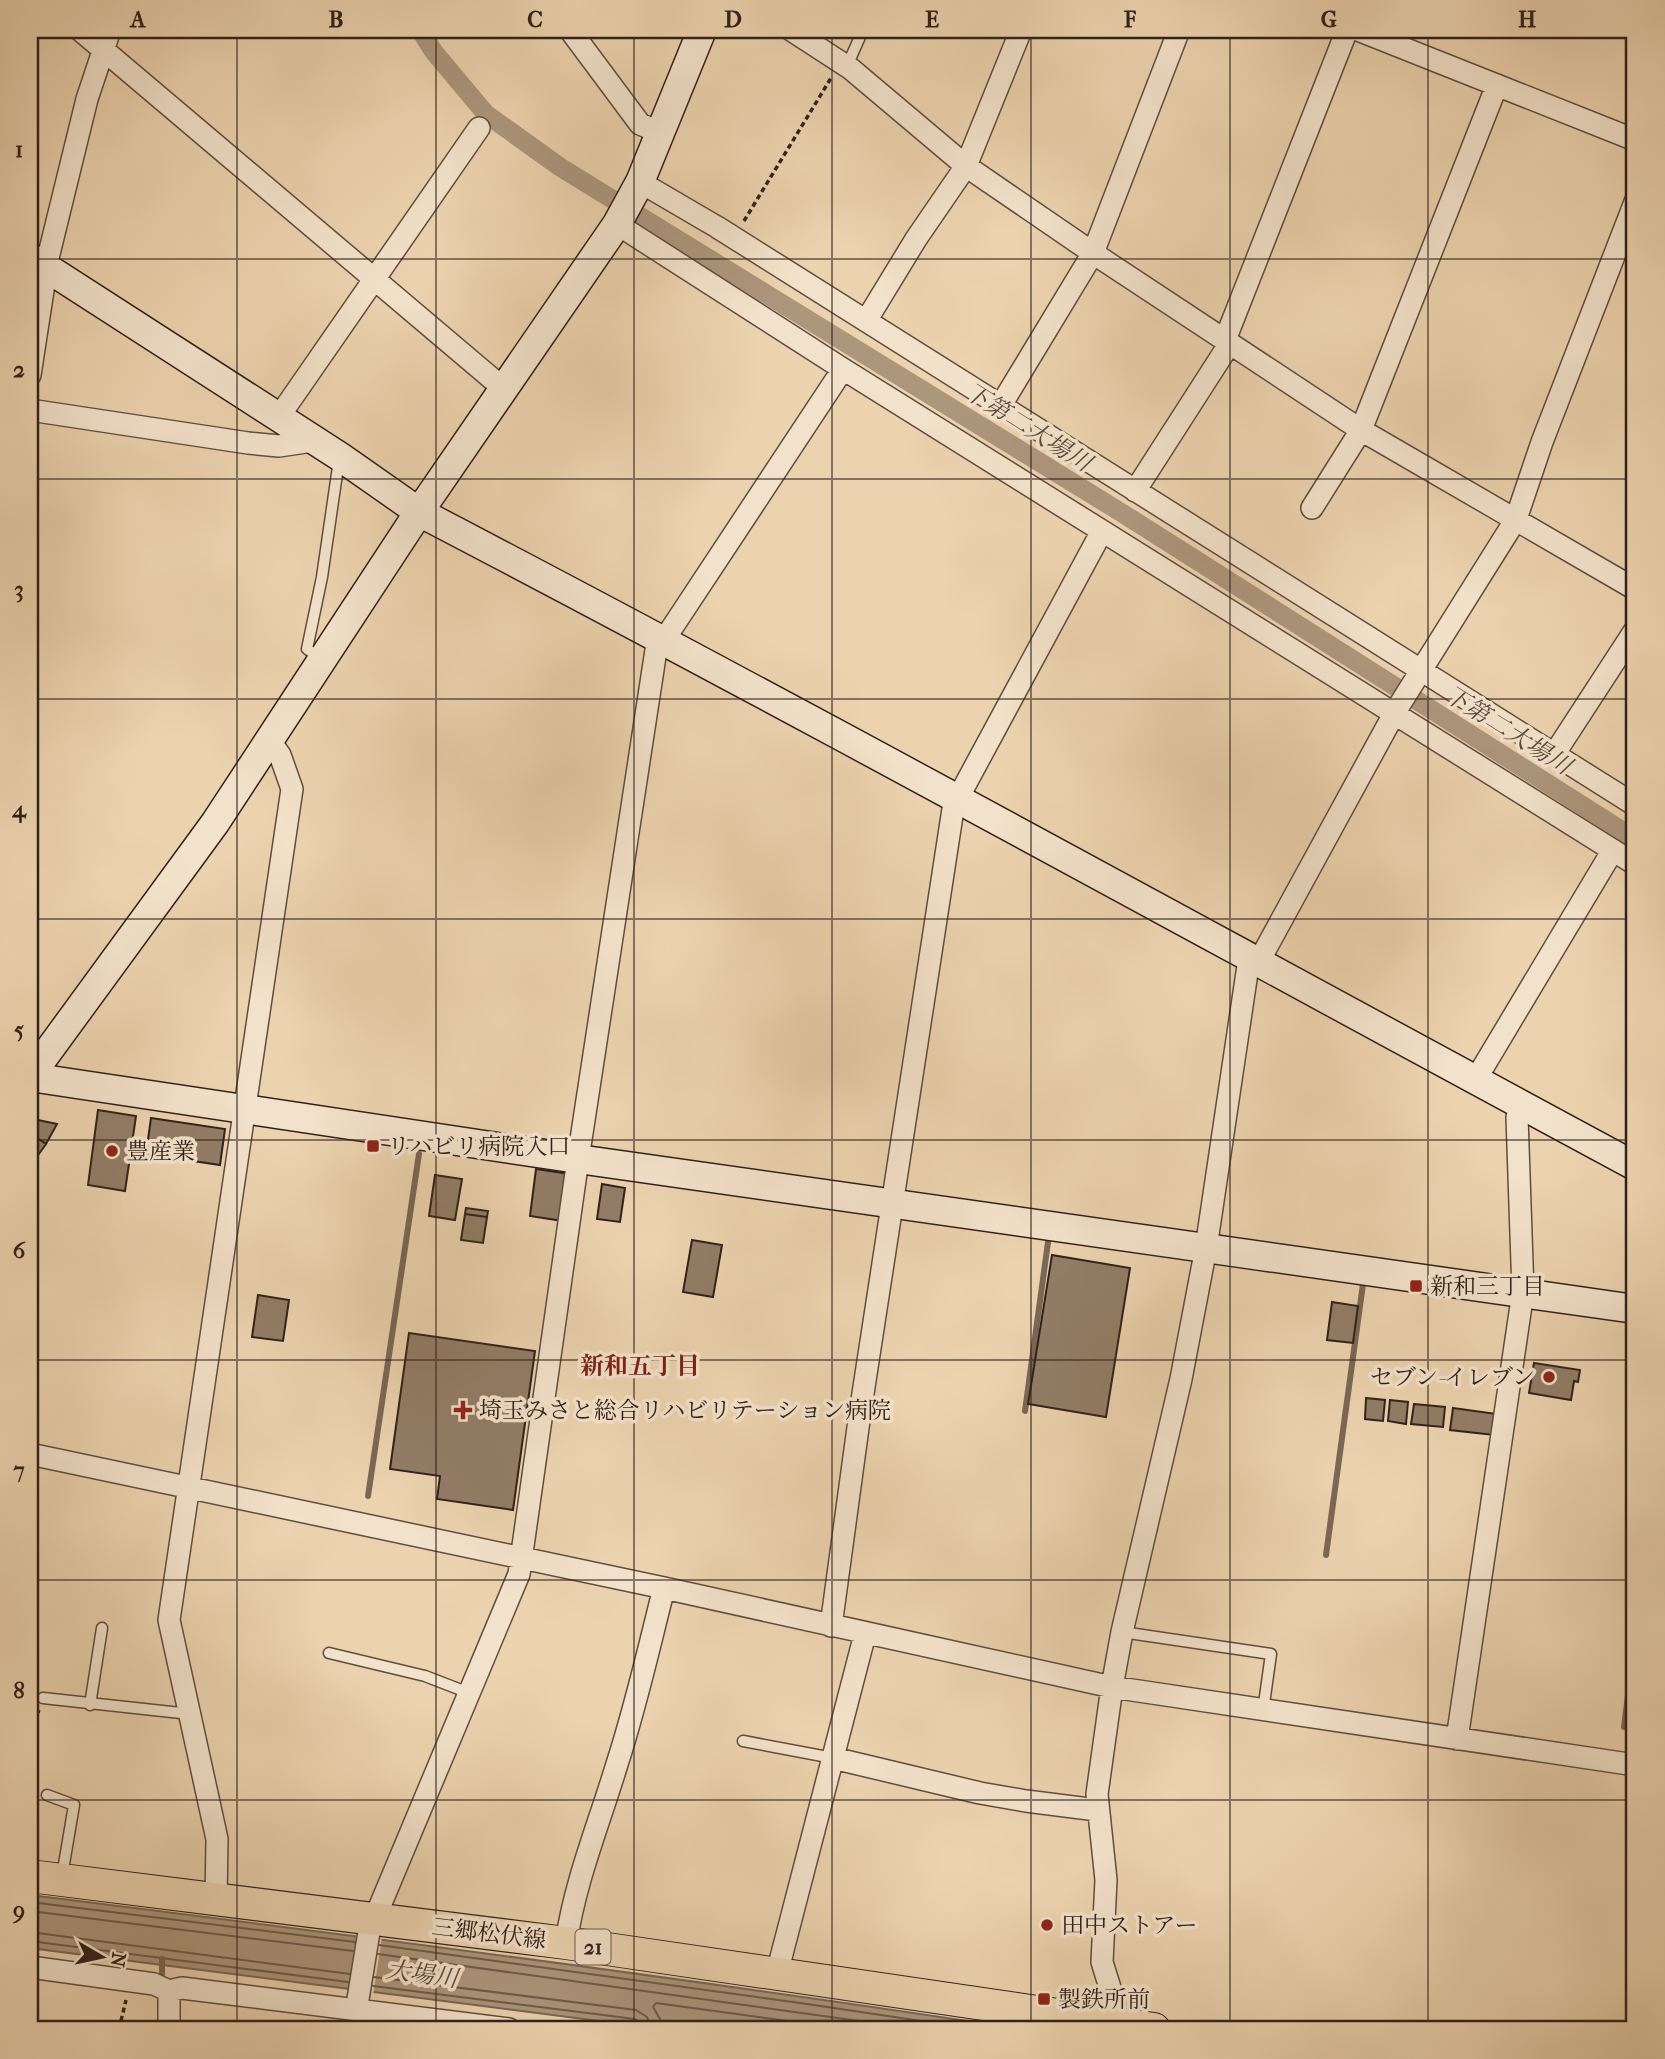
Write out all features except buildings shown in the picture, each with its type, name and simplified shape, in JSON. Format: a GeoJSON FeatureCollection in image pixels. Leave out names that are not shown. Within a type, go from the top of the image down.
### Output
{"type":"FeatureCollection","features":[{"type":"Feature","properties":{"kind":"main road","name":"三郷松伏線"},"geometry":{"type":"LineString","coordinates":[[30,1876],[216,1900],[372,1926],[566,1943],[1154,2029]]}},
{"type":"Feature","properties":{"kind":"street"},"geometry":{"type":"LineString","coordinates":[[80,30],[107,40],[373,280],[503,388]]}},
{"type":"Feature","properties":{"kind":"street"},"geometry":{"type":"LineString","coordinates":[[570,30],[640,124],[661,133]]}},
{"type":"Feature","properties":{"kind":"street"},"geometry":{"type":"LineString","coordinates":[[702,30],[640,182],[617,224],[419,512],[215,823],[30,1076],[578,1158],[1635,1309]]}},
{"type":"Feature","properties":{"kind":"street"},"geometry":{"type":"LineString","coordinates":[[791,30],[844,64],[966,166],[1093,253],[1361,430],[1635,589]]}},
{"type":"Feature","properties":{"kind":"street"},"geometry":{"type":"LineString","coordinates":[[866,321],[916,239],[966,166],[1021,30]]}},
{"type":"Feature","properties":{"kind":"street"},"geometry":{"type":"LineString","coordinates":[[1001,405],[1093,253],[1179,30]]}},
{"type":"Feature","properties":{"kind":"street"},"geometry":{"type":"LineString","coordinates":[[1136,491],[1228,342],[1347,30]]}},
{"type":"Feature","properties":{"kind":"street"},"geometry":{"type":"LineString","coordinates":[[1358,30],[1380,34],[1497,85],[1635,140]]}},
{"type":"Feature","properties":{"kind":"street"},"geometry":{"type":"LineString","coordinates":[[30,375],[38,262],[107,40]]}},
{"type":"Feature","properties":{"kind":"street"},"geometry":{"type":"LineString","coordinates":[[1312,509],[1361,430],[1497,85]]}},
{"type":"Feature","properties":{"kind":"street"},"geometry":{"type":"LineString","coordinates":[[278,418],[479,128]]}},
{"type":"Feature","properties":{"kind":"street"},"geometry":{"type":"LineString","coordinates":[[640,182],[1001,405],[1635,805]]}},
{"type":"Feature","properties":{"kind":"street"},"geometry":{"type":"LineString","coordinates":[[1112,2023],[1115,2004],[1102,1962],[1106,1880],[1097,1794],[1122,1632],[1181,1379],[1206,1248],[1254,961],[1395,712],[1516,519],[1542,442],[1635,202]]}},
{"type":"Feature","properties":{"kind":"street"},"geometry":{"type":"LineString","coordinates":[[617,224],[843,369],[1635,864]]}},
{"type":"Feature","properties":{"kind":"street"},"geometry":{"type":"LineString","coordinates":[[38,262],[339,456],[419,512],[956,797],[1635,1166]]}},
{"type":"Feature","properties":{"kind":"street"},"geometry":{"type":"LineString","coordinates":[[357,2013],[372,1926],[519,1574],[578,1158],[661,639],[843,369]]}},
{"type":"Feature","properties":{"kind":"street"},"geometry":{"type":"LineString","coordinates":[[30,410],[248,443],[279,446],[313,441]]}},
{"type":"Feature","properties":{"kind":"street"},"geometry":{"type":"LineString","coordinates":[[831,1626],[860,1413],[956,797],[1102,531]]}},
{"type":"Feature","properties":{"kind":"street"},"geometry":{"type":"LineString","coordinates":[[1555,753],[1635,630]]}},
{"type":"Feature","properties":{"kind":"street"},"geometry":{"type":"LineString","coordinates":[[216,1900],[217,1839],[169,1620],[292,789],[280,755],[270,741]]}},
{"type":"Feature","properties":{"kind":"street"},"geometry":{"type":"LineString","coordinates":[[1476,1079],[1613,850]]}},
{"type":"Feature","properties":{"kind":"street"},"geometry":{"type":"LineString","coordinates":[[1457,1739],[1523,1292],[1517,1117],[1521,1104]]}},
{"type":"Feature","properties":{"kind":"street"},"geometry":{"type":"LineString","coordinates":[[30,1454],[521,1560],[664,1588],[1112,1687],[1635,1765]]}},
{"type":"Feature","properties":{"kind":"street"},"geometry":{"type":"LineString","coordinates":[[566,1943],[570,1913],[583,1861],[617,1766],[664,1588]]}},
{"type":"Feature","properties":{"kind":"street"},"geometry":{"type":"LineString","coordinates":[[777,1973],[865,1634]]}},
{"type":"Feature","properties":{"kind":"street"},"geometry":{"type":"LineString","coordinates":[[833,1758],[980,1793],[1097,1810]]}},
{"type":"Feature","properties":{"kind":"street"},"geometry":{"type":"LineString","coordinates":[[30,1967],[154,1984],[169,1991],[182,1988],[357,2013],[509,2029]]}},
{"type":"Feature","properties":{"kind":"street"},"geometry":{"type":"LineString","coordinates":[[169,1991],[169,2029]]}},
{"type":"Feature","properties":{"kind":"lane"},"geometry":{"type":"LineString","coordinates":[[844,64],[863,30]]}},
{"type":"Feature","properties":{"kind":"lane"},"geometry":{"type":"LineString","coordinates":[[323,660],[307,649],[322,577],[339,456]]}},
{"type":"Feature","properties":{"kind":"lane"},"geometry":{"type":"LineString","coordinates":[[90,1705],[102,1628]]}},
{"type":"Feature","properties":{"kind":"lane"},"geometry":{"type":"LineString","coordinates":[[1122,1632],[1271,1654],[1263,1711]]}},
{"type":"Feature","properties":{"kind":"lane"},"geometry":{"type":"LineString","coordinates":[[329,1653],[425,1676],[469,1693]]}},
{"type":"Feature","properties":{"kind":"lane"},"geometry":{"type":"LineString","coordinates":[[43,1698],[190,1714]]}},
{"type":"Feature","properties":{"kind":"lane"},"geometry":{"type":"LineString","coordinates":[[743,1741],[833,1758]]}},
{"type":"Feature","properties":{"kind":"lane"},"geometry":{"type":"LineString","coordinates":[[47,1795],[74,1805],[61,1881]]}},
{"type":"Feature","properties":{"kind":"path"},"geometry":{"type":"LineString","coordinates":[[733,238],[844,64]]}},
{"type":"Feature","properties":{"kind":"path"},"geometry":{"type":"LineString","coordinates":[[30,1737],[43,1698]]}},
{"type":"Feature","properties":{"kind":"path"},"geometry":{"type":"LineString","coordinates":[[119,2029],[130,1980]]}},
{"type":"Feature","properties":{"kind":"water","name":"大場川"},"geometry":{"type":"Polygon","coordinates":[[[30,1895],[526,1959],[1021,2029],[661,2029],[30,1948],[30,1895]]]}},
{"type":"Feature","properties":{"kind":"pier"},"geometry":{"type":"Polygon","coordinates":[[[357,1933],[382,1937],[373,1996],[348,1993],[357,1933]]]}},
{"type":"Feature","properties":{"kind":"waterway","name":"下第二大場川"},"geometry":{"type":"LineString","coordinates":[[420,30],[434,52],[486,114],[560,167],[1122,513],[1635,839]]}},
{"type":"Feature","properties":{"kind":"waterway"},"geometry":{"type":"LineString","coordinates":[[368,1496],[419,1154]]}},
{"type":"Feature","properties":{"kind":"waterway"},"geometry":{"type":"LineString","coordinates":[[1025,1411],[1049,1235]]}},
{"type":"Feature","properties":{"kind":"waterway"},"geometry":{"type":"LineString","coordinates":[[1326,1555],[1363,1284]]}},
{"type":"Feature","properties":{"kind":"waterway"},"geometry":{"type":"LineString","coordinates":[[1624,1727],[1635,1638]]}},
{"type":"Feature","properties":{"kind":"waterway"},"geometry":{"type":"LineString","coordinates":[[162,1959],[162,1974]]}},
{"type":"Feature","properties":{"kind":"place","name":"リハビリ病院入口"},"geometry":{"type":"Point","coordinates":[373,1146]}},
{"type":"Feature","properties":{"kind":"place","name":"豊産業"},"geometry":{"type":"Point","coordinates":[112,1151]}},
{"type":"Feature","properties":{"kind":"place","name":"新和三丁目"},"geometry":{"type":"Point","coordinates":[1416,1286]}},
{"type":"Feature","properties":{"kind":"place","name":"セブン-イレブン"},"geometry":{"type":"Point","coordinates":[1549,1377]}},
{"type":"Feature","properties":{"kind":"place","name":"埼玉みさと総合リハビリテーション病院"},"geometry":{"type":"Point","coordinates":[463,1410]}},
{"type":"Feature","properties":{"kind":"place","name":"田中ストアー"},"geometry":{"type":"Point","coordinates":[1047,1925]}},
{"type":"Feature","properties":{"kind":"place","name":"製鉄所前"},"geometry":{"type":"Point","coordinates":[1044,1999]}},
{"type":"Feature","properties":{"kind":"district","name":"新和五丁目"},"geometry":{"type":"Point","coordinates":[640,1366]}}]}
